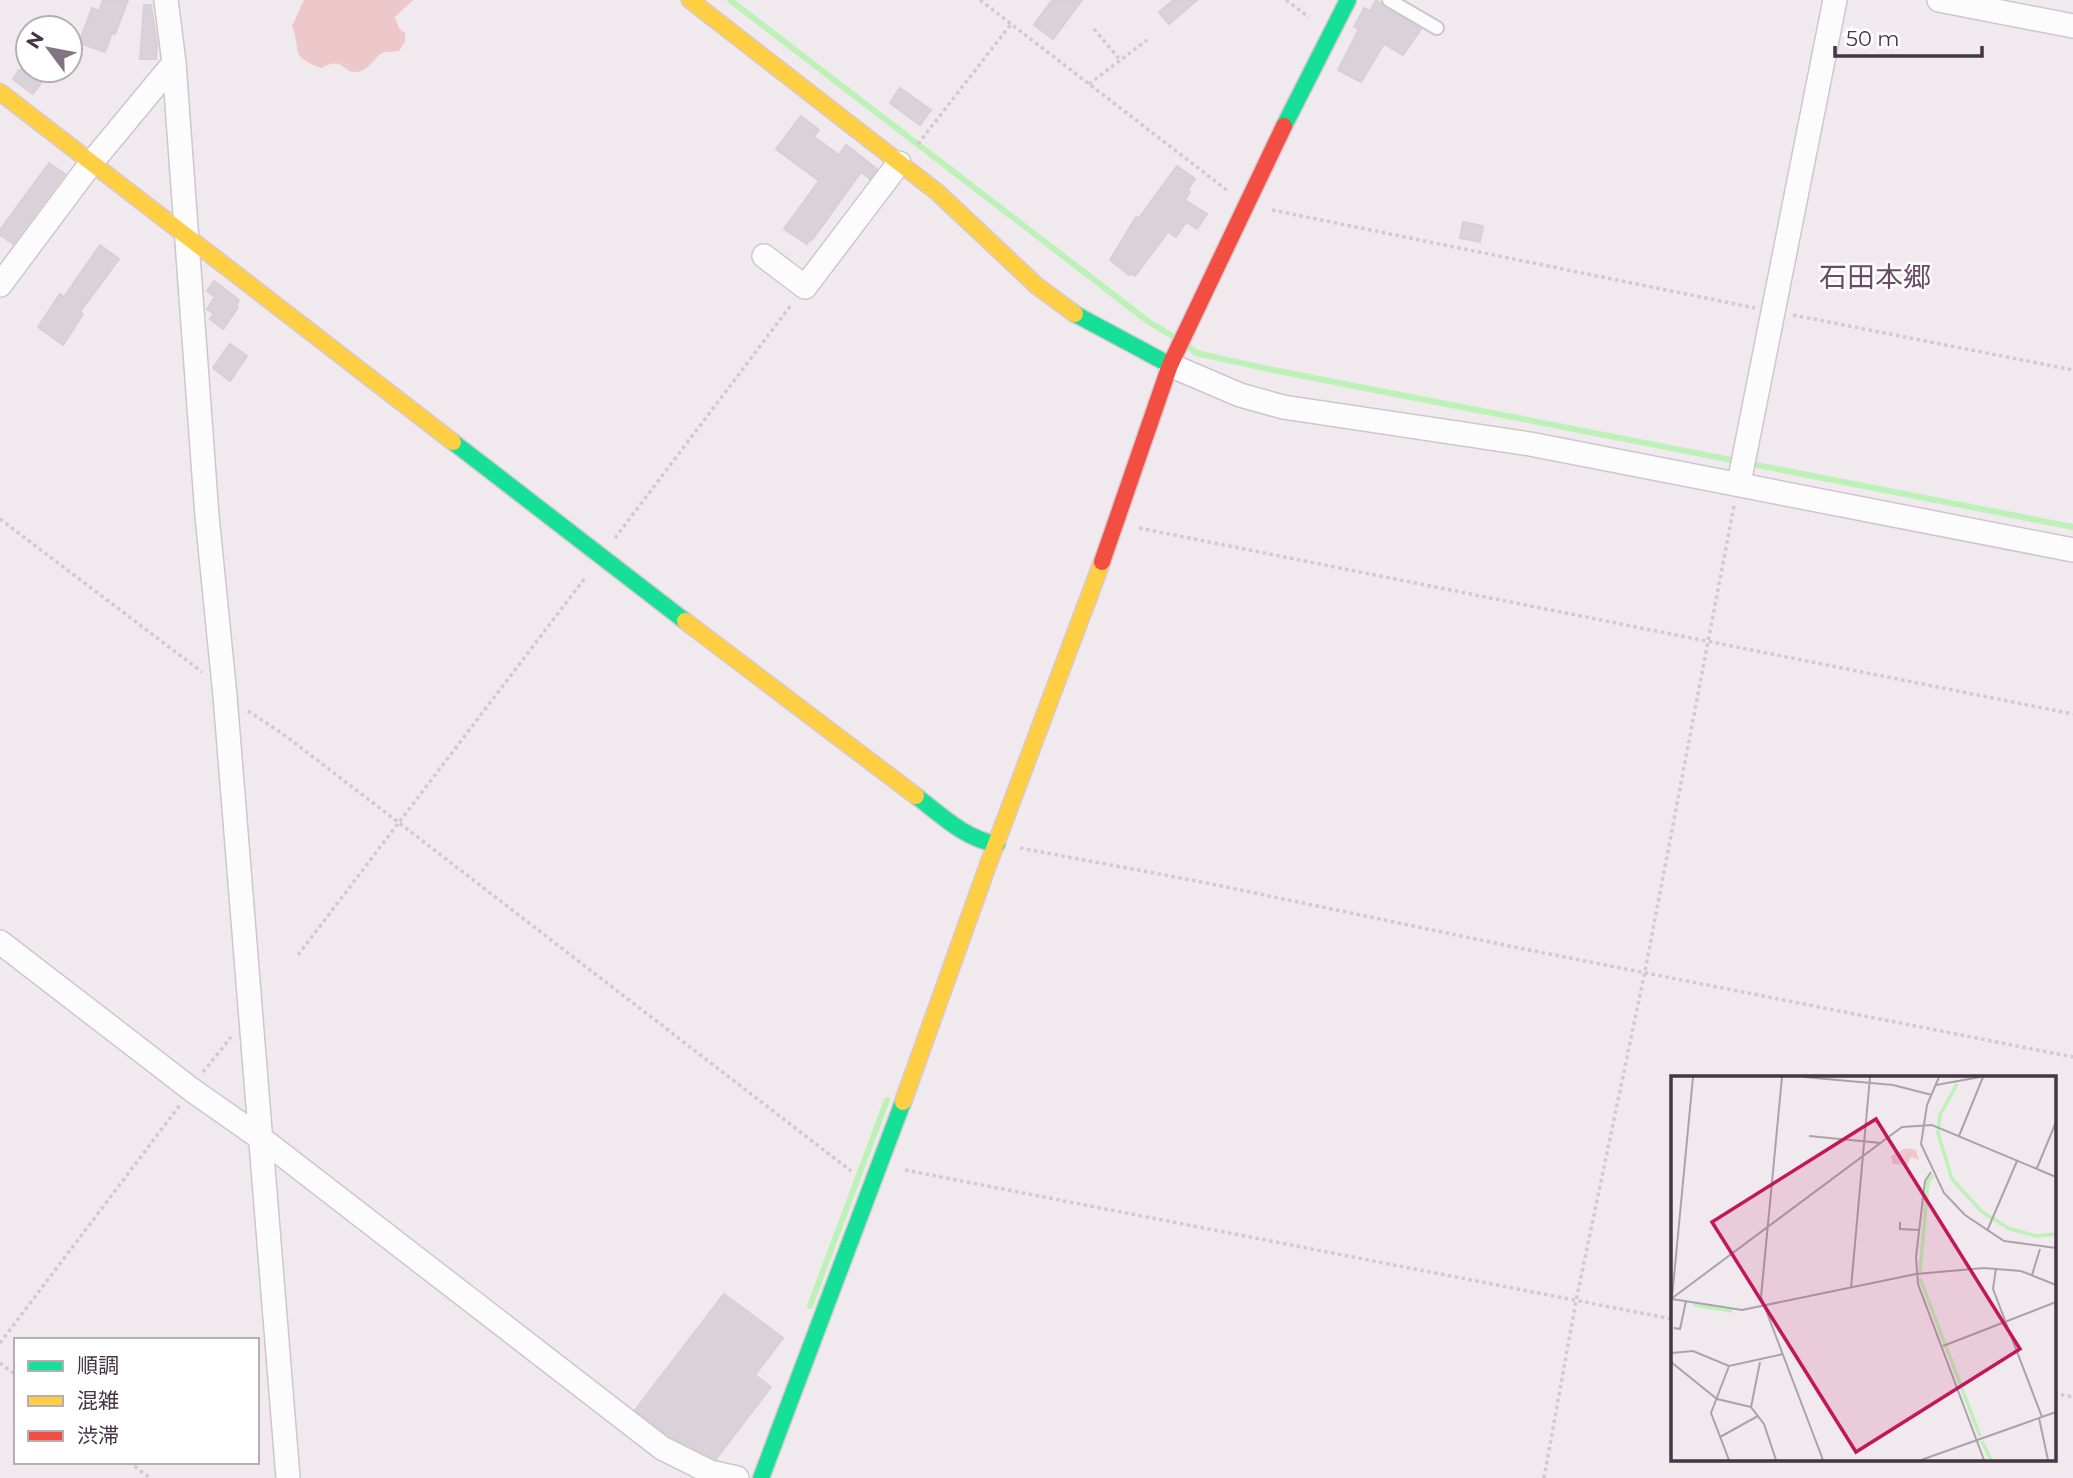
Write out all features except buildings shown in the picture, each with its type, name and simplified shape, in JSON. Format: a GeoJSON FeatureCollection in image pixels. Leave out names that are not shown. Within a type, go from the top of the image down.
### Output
{"type":"FeatureCollection","features":[{"type":"Feature","properties":{"kind":"street"},"geometry":{"type":"LineString","coordinates":[[166,0],[174,63],[207,516],[262,1139],[288,1478]]}},
{"type":"Feature","properties":{"kind":"street"},"geometry":{"type":"LineString","coordinates":[[690,0],[965,215],[1051,298],[1079,317],[1170,365],[1240,396],[1283,407],[1530,444],[2073,550]]}},
{"type":"Feature","properties":{"kind":"street"},"geometry":{"type":"LineString","coordinates":[[761,1478],[880,1166],[1116,523],[1170,365],[1318,56],[1348,0]]}},
{"type":"Feature","properties":{"kind":"street"},"geometry":{"type":"LineString","coordinates":[[1739,483],[1835,0]]}},
{"type":"Feature","properties":{"kind":"street"},"geometry":{"type":"LineString","coordinates":[[1939,0],[2073,26]]}},
{"type":"Feature","properties":{"kind":"street"},"geometry":{"type":"LineString","coordinates":[[0,285],[92,162],[174,63]]}},
{"type":"Feature","properties":{"kind":"street"},"geometry":{"type":"LineString","coordinates":[[0,92],[601,557],[962,831],[979,841],[997,844]]}},
{"type":"Feature","properties":{"kind":"street"},"geometry":{"type":"LineString","coordinates":[[764,256],[805,286],[900,164]]}},
{"type":"Feature","properties":{"kind":"street"},"geometry":{"type":"LineString","coordinates":[[0,942],[191,1089],[262,1139],[662,1448],[710,1472],[737,1478]]}},
{"type":"Feature","properties":{"kind":"lane"},"geometry":{"type":"LineString","coordinates":[[1389,0],[1437,28]]}},
{"type":"Feature","properties":{"kind":"path"},"geometry":{"type":"LineString","coordinates":[[980,0],[1247,205],[2073,370]]}},
{"type":"Feature","properties":{"kind":"path"},"geometry":{"type":"LineString","coordinates":[[900,164],[1011,24]]}},
{"type":"Feature","properties":{"kind":"path"},"geometry":{"type":"LineString","coordinates":[[1094,29],[1121,60]]}},
{"type":"Feature","properties":{"kind":"path"},"geometry":{"type":"LineString","coordinates":[[1089,84],[1147,40]]}},
{"type":"Feature","properties":{"kind":"path"},"geometry":{"type":"LineString","coordinates":[[298,955],[805,286]]}},
{"type":"Feature","properties":{"kind":"path"},"geometry":{"type":"LineString","coordinates":[[1544,1478],[1576,1301],[1646,971],[1739,483]]}},
{"type":"Feature","properties":{"kind":"path"},"geometry":{"type":"LineString","coordinates":[[0,519],[872,1187]]}},
{"type":"Feature","properties":{"kind":"path"},"geometry":{"type":"LineString","coordinates":[[1116,523],[2073,715]]}},
{"type":"Feature","properties":{"kind":"path"},"geometry":{"type":"LineString","coordinates":[[997,844],[1208,883],[2073,1057]]}},
{"type":"Feature","properties":{"kind":"path"},"geometry":{"type":"LineString","coordinates":[[0,1343],[250,1014]]}},
{"type":"Feature","properties":{"kind":"path"},"geometry":{"type":"LineString","coordinates":[[880,1166],[1671,1319]]}},
{"type":"Feature","properties":{"kind":"path"},"geometry":{"type":"LineString","coordinates":[[132,1464],[150,1478]]}},
{"type":"Feature","properties":{"kind":"shaded area"},"geometry":{"type":"Polygon","coordinates":[[[304,0],[413,0],[395,17],[399,28],[405,33],[405,42],[399,51],[382,53],[361,71],[350,71],[335,63],[321,68],[311,64],[298,52],[292,26],[304,0]]]}},
{"type":"Feature","properties":{"kind":"waterway"},"geometry":{"type":"LineString","coordinates":[[730,0],[1149,322],[1174,337]]}},
{"type":"Feature","properties":{"kind":"waterway"},"geometry":{"type":"LineString","coordinates":[[1189,347],[1196,353],[1273,370],[2073,527]]}},
{"type":"Feature","properties":{"kind":"waterway"},"geometry":{"type":"LineString","coordinates":[[810,1306],[887,1100]]}},
{"type":"Feature","properties":{"kind":"traffic: fast"},"geometry":{"type":"LineString","coordinates":[[1284,126],[1348,0]]}},
{"type":"Feature","properties":{"kind":"traffic: fast"},"geometry":{"type":"LineString","coordinates":[[1075,314],[1170,365]]}},
{"type":"Feature","properties":{"kind":"traffic: fast"},"geometry":{"type":"LineString","coordinates":[[453,442],[685,621]]}},
{"type":"Feature","properties":{"kind":"traffic: fast"},"geometry":{"type":"LineString","coordinates":[[916,796],[964,832],[997,844]]}},
{"type":"Feature","properties":{"kind":"traffic: fast"},"geometry":{"type":"LineString","coordinates":[[761,1478],[903,1102]]}},
{"type":"Feature","properties":{"kind":"traffic: slow"},"geometry":{"type":"LineString","coordinates":[[690,0],[937,192],[1037,286],[1075,314]]}},
{"type":"Feature","properties":{"kind":"traffic: slow"},"geometry":{"type":"LineString","coordinates":[[0,92],[453,442]]}},
{"type":"Feature","properties":{"kind":"traffic: slow"},"geometry":{"type":"LineString","coordinates":[[903,1102],[988,865],[1102,562]]}},
{"type":"Feature","properties":{"kind":"traffic: slow"},"geometry":{"type":"LineString","coordinates":[[685,621],[916,796]]}},
{"type":"Feature","properties":{"kind":"traffic: jam"},"geometry":{"type":"LineString","coordinates":[[1102,562],[1170,365],[1284,126]]}},
{"type":"Feature","properties":{"kind":"district","name":"石田本郷"},"geometry":{"type":"Point","coordinates":[1875,277]}}]}
